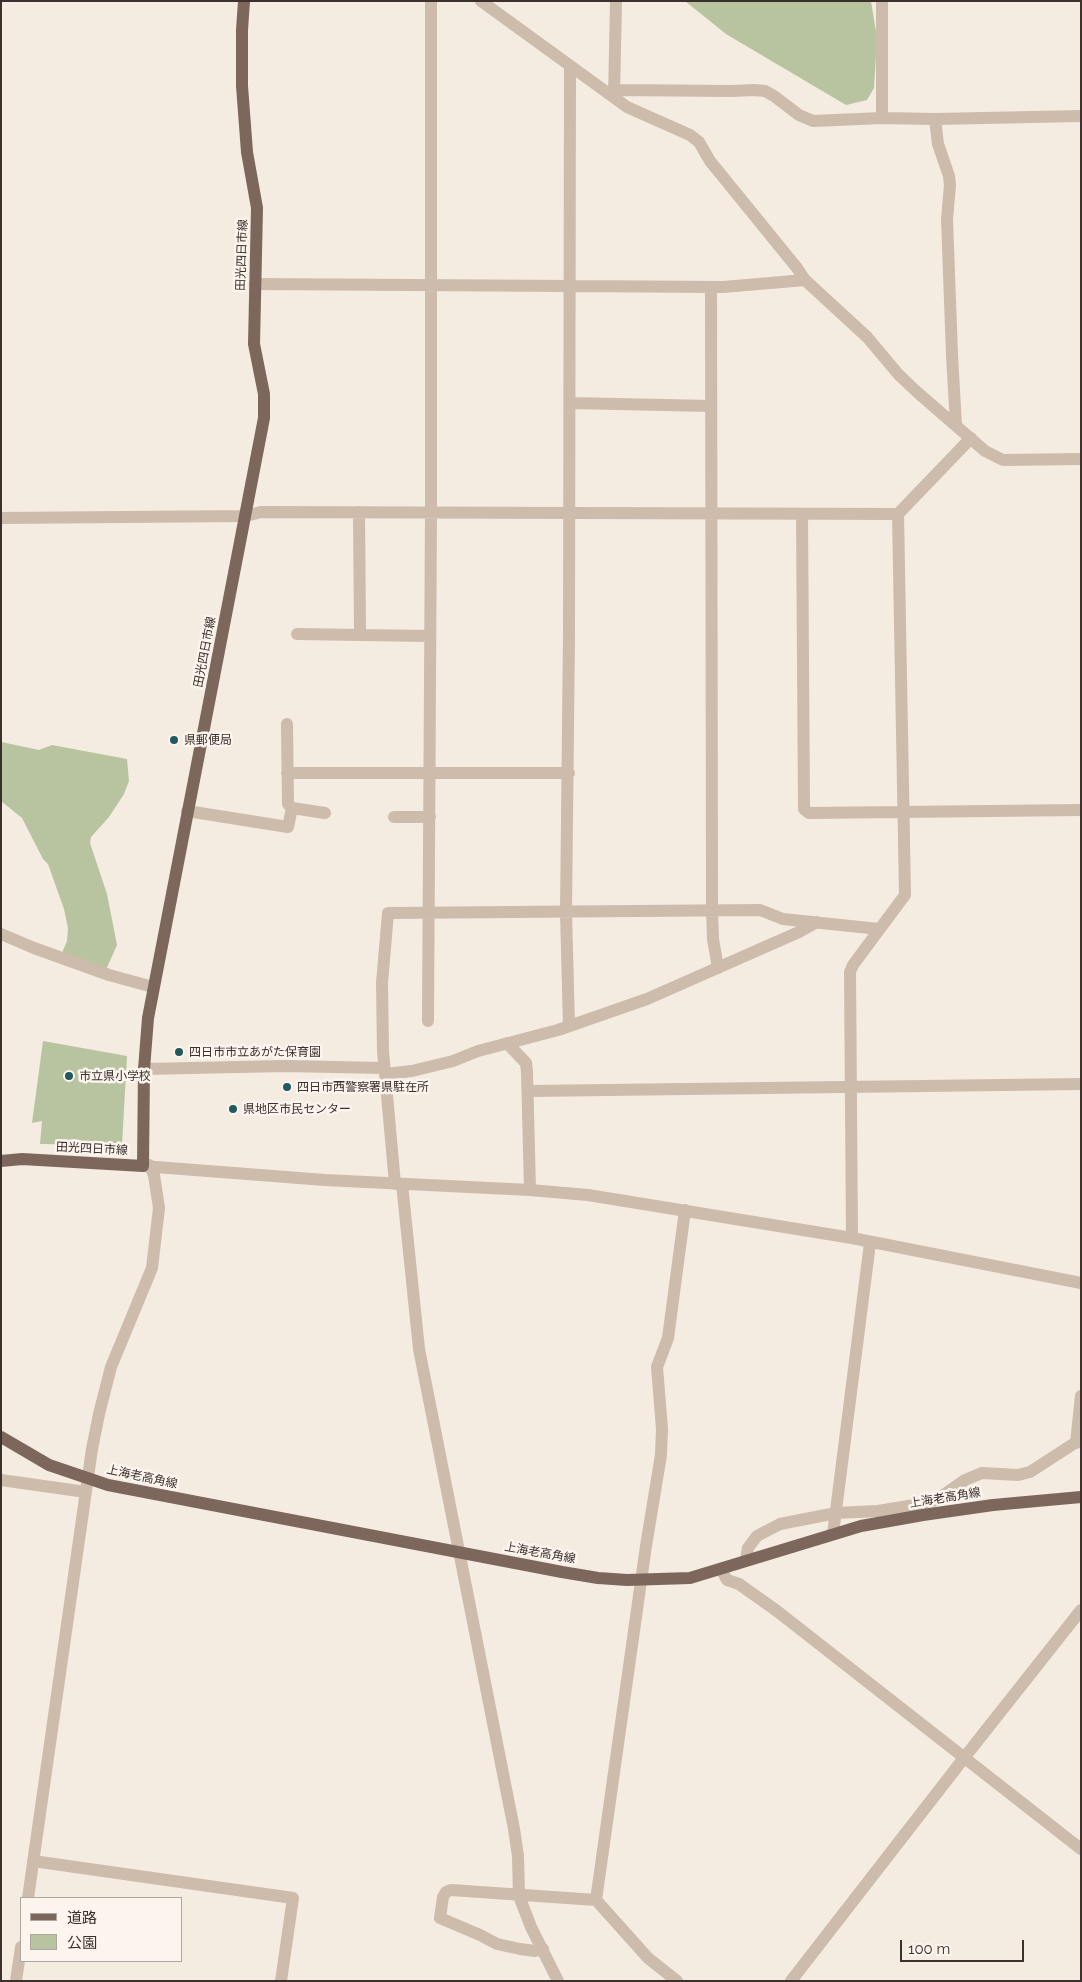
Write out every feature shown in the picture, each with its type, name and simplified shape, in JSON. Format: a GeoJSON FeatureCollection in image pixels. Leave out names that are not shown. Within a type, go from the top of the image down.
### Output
{"type":"FeatureCollection","features":[{"type":"Feature","properties":{"kind":"main road","name":"田光四日市線"},"geometry":{"type":"LineString","coordinates":[[1,1161],[22,1159],[146,1165],[144,1069],[148,1018],[264,418],[264,394],[254,344],[257,208],[247,152],[242,86],[244,1]]}},
{"type":"Feature","properties":{"kind":"main road","name":"上海老高角線"},"geometry":{"type":"LineString","coordinates":[[1,1437],[50,1465],[88,1479],[140,1492],[598,1578],[642,1581],[690,1578],[861,1526],[993,1505],[1081,1497]]}},
{"type":"Feature","properties":{"kind":"street"},"geometry":{"type":"LineString","coordinates":[[428,1021],[431,512],[431,1]]}},
{"type":"Feature","properties":{"kind":"street"},"geometry":{"type":"LineString","coordinates":[[481,1],[570,67],[615,94],[640,114],[690,135],[699,142],[710,161],[805,280],[868,337],[905,381],[985,451],[1003,460],[1081,459]]}},
{"type":"Feature","properties":{"kind":"street"},"geometry":{"type":"LineString","coordinates":[[615,94],[616,1]]}},
{"type":"Feature","properties":{"kind":"street"},"geometry":{"type":"LineString","coordinates":[[882,1],[882,118]]}},
{"type":"Feature","properties":{"kind":"street"},"geometry":{"type":"LineString","coordinates":[[569,1026],[566,912],[569,773],[570,67]]}},
{"type":"Feature","properties":{"kind":"street"},"geometry":{"type":"LineString","coordinates":[[615,94],[765,91],[799,115],[813,121],[882,118],[935,119],[1081,116]]}},
{"type":"Feature","properties":{"kind":"street"},"geometry":{"type":"LineString","coordinates":[[935,119],[938,144],[949,176],[950,185],[947,219],[956,425]]}},
{"type":"Feature","properties":{"kind":"street"},"geometry":{"type":"LineString","coordinates":[[255,284],[711,287],[805,280]]}},
{"type":"Feature","properties":{"kind":"street"},"geometry":{"type":"LineString","coordinates":[[711,287],[712,910],[713,939],[718,968]]}},
{"type":"Feature","properties":{"kind":"street"},"geometry":{"type":"LineString","coordinates":[[570,404],[712,406]]}},
{"type":"Feature","properties":{"kind":"street"},"geometry":{"type":"LineString","coordinates":[[852,1238],[850,972],[879,928],[905,895],[905,811],[898,514],[971,438]]}},
{"type":"Feature","properties":{"kind":"street"},"geometry":{"type":"LineString","coordinates":[[1,518],[246,516],[261,512],[898,514]]}},
{"type":"Feature","properties":{"kind":"street"},"geometry":{"type":"LineString","coordinates":[[359,512],[360,635]]}},
{"type":"Feature","properties":{"kind":"street"},"geometry":{"type":"LineString","coordinates":[[802,514],[804,809],[809,813],[1081,810]]}},
{"type":"Feature","properties":{"kind":"street"},"geometry":{"type":"LineString","coordinates":[[296,634],[430,636]]}},
{"type":"Feature","properties":{"kind":"street"},"geometry":{"type":"LineString","coordinates":[[287,724],[288,804],[292,808],[325,813]]}},
{"type":"Feature","properties":{"kind":"street"},"geometry":{"type":"LineString","coordinates":[[287,773],[569,773]]}},
{"type":"Feature","properties":{"kind":"street"},"geometry":{"type":"LineString","coordinates":[[187,811],[288,827],[292,808]]}},
{"type":"Feature","properties":{"kind":"street"},"geometry":{"type":"LineString","coordinates":[[394,817],[430,817]]}},
{"type":"Feature","properties":{"kind":"street"},"geometry":{"type":"LineString","coordinates":[[558,1981],[530,1927],[519,1896],[518,1856],[514,1829],[419,1349],[384,1071],[382,983],[388,913],[760,910],[783,919],[879,928]]}},
{"type":"Feature","properties":{"kind":"street"},"geometry":{"type":"LineString","coordinates":[[144,1069],[285,1066],[412,1071],[453,1061],[507,1043],[569,1026],[647,999],[817,922]]}},
{"type":"Feature","properties":{"kind":"street"},"geometry":{"type":"LineString","coordinates":[[1,934],[109,975],[153,988]]}},
{"type":"Feature","properties":{"kind":"street"},"geometry":{"type":"LineString","coordinates":[[507,1043],[526,1063],[530,1190]]}},
{"type":"Feature","properties":{"kind":"street"},"geometry":{"type":"LineString","coordinates":[[528,1091],[1081,1084]]}},
{"type":"Feature","properties":{"kind":"street"},"geometry":{"type":"LineString","coordinates":[[146,1165],[315,1180],[530,1190],[588,1195],[852,1238],[1081,1283]]}},
{"type":"Feature","properties":{"kind":"street"},"geometry":{"type":"LineString","coordinates":[[28,1897],[98,1414],[111,1367],[152,1268],[159,1208],[154,1175],[146,1165]]}},
{"type":"Feature","properties":{"kind":"street"},"geometry":{"type":"LineString","coordinates":[[596,1900],[661,1455],[662,1429],[657,1368],[668,1338],[685,1210]]}},
{"type":"Feature","properties":{"kind":"street"},"geometry":{"type":"LineString","coordinates":[[833,1534],[870,1243]]}},
{"type":"Feature","properties":{"kind":"street"},"geometry":{"type":"LineString","coordinates":[[746,1560],[748,1548],[757,1536],[770,1529],[800,1519],[836,1513],[878,1511],[927,1503],[965,1480],[982,1473],[1018,1475],[1030,1472],[1078,1441],[1081,1396]]}},
{"type":"Feature","properties":{"kind":"street"},"geometry":{"type":"LineString","coordinates":[[1,1480],[86,1492]]}},
{"type":"Feature","properties":{"kind":"street"},"geometry":{"type":"LineString","coordinates":[[722,1569],[727,1580],[739,1584],[777,1611],[1081,1849]]}},
{"type":"Feature","properties":{"kind":"street"},"geometry":{"type":"LineString","coordinates":[[791,1981],[1081,1610]]}},
{"type":"Feature","properties":{"kind":"street"},"geometry":{"type":"LineString","coordinates":[[33,1861],[293,1898],[281,1981]]}},
{"type":"Feature","properties":{"kind":"street"},"geometry":{"type":"LineString","coordinates":[[543,1949],[535,1951],[520,1950],[497,1944],[480,1934],[440,1918],[443,1897],[446,1892],[451,1890],[596,1900],[642,1952],[677,1981]]}},
{"type":"Feature","properties":{"kind":"street"},"geometry":{"type":"LineString","coordinates":[[16,1981],[20,1954]]}},
{"type":"Feature","properties":{"kind":"green space"},"geometry":{"type":"Polygon","coordinates":[[[685,1],[871,1],[877,38],[874,88],[867,100],[846,105],[726,34],[685,1]]]}},
{"type":"Feature","properties":{"kind":"green space"},"geometry":{"type":"Polygon","coordinates":[[[1,742],[39,750],[52,745],[127,759],[129,781],[124,794],[109,817],[91,837],[90,843],[107,894],[117,945],[105,972],[62,953],[67,941],[68,928],[64,909],[48,864],[43,859],[22,818],[1,801],[1,742]]]}},
{"type":"Feature","properties":{"kind":"green space"},"geometry":{"type":"Polygon","coordinates":[[[43,1041],[127,1056],[122,1145],[40,1144],[42,1121],[32,1123],[43,1041]]]}},
{"type":"Feature","properties":{"kind":"place","name":"県郵便局"},"geometry":{"type":"Point","coordinates":[174,740]}},
{"type":"Feature","properties":{"kind":"place","name":"四日市市立あがた保育園"},"geometry":{"type":"Point","coordinates":[179,1052]}},
{"type":"Feature","properties":{"kind":"place","name":"市立県小学校"},"geometry":{"type":"Point","coordinates":[69,1076]}},
{"type":"Feature","properties":{"kind":"place","name":"四日市西警察署県駐在所"},"geometry":{"type":"Point","coordinates":[287,1087]}},
{"type":"Feature","properties":{"kind":"place","name":"県地区市民センター"},"geometry":{"type":"Point","coordinates":[233,1109]}}]}
